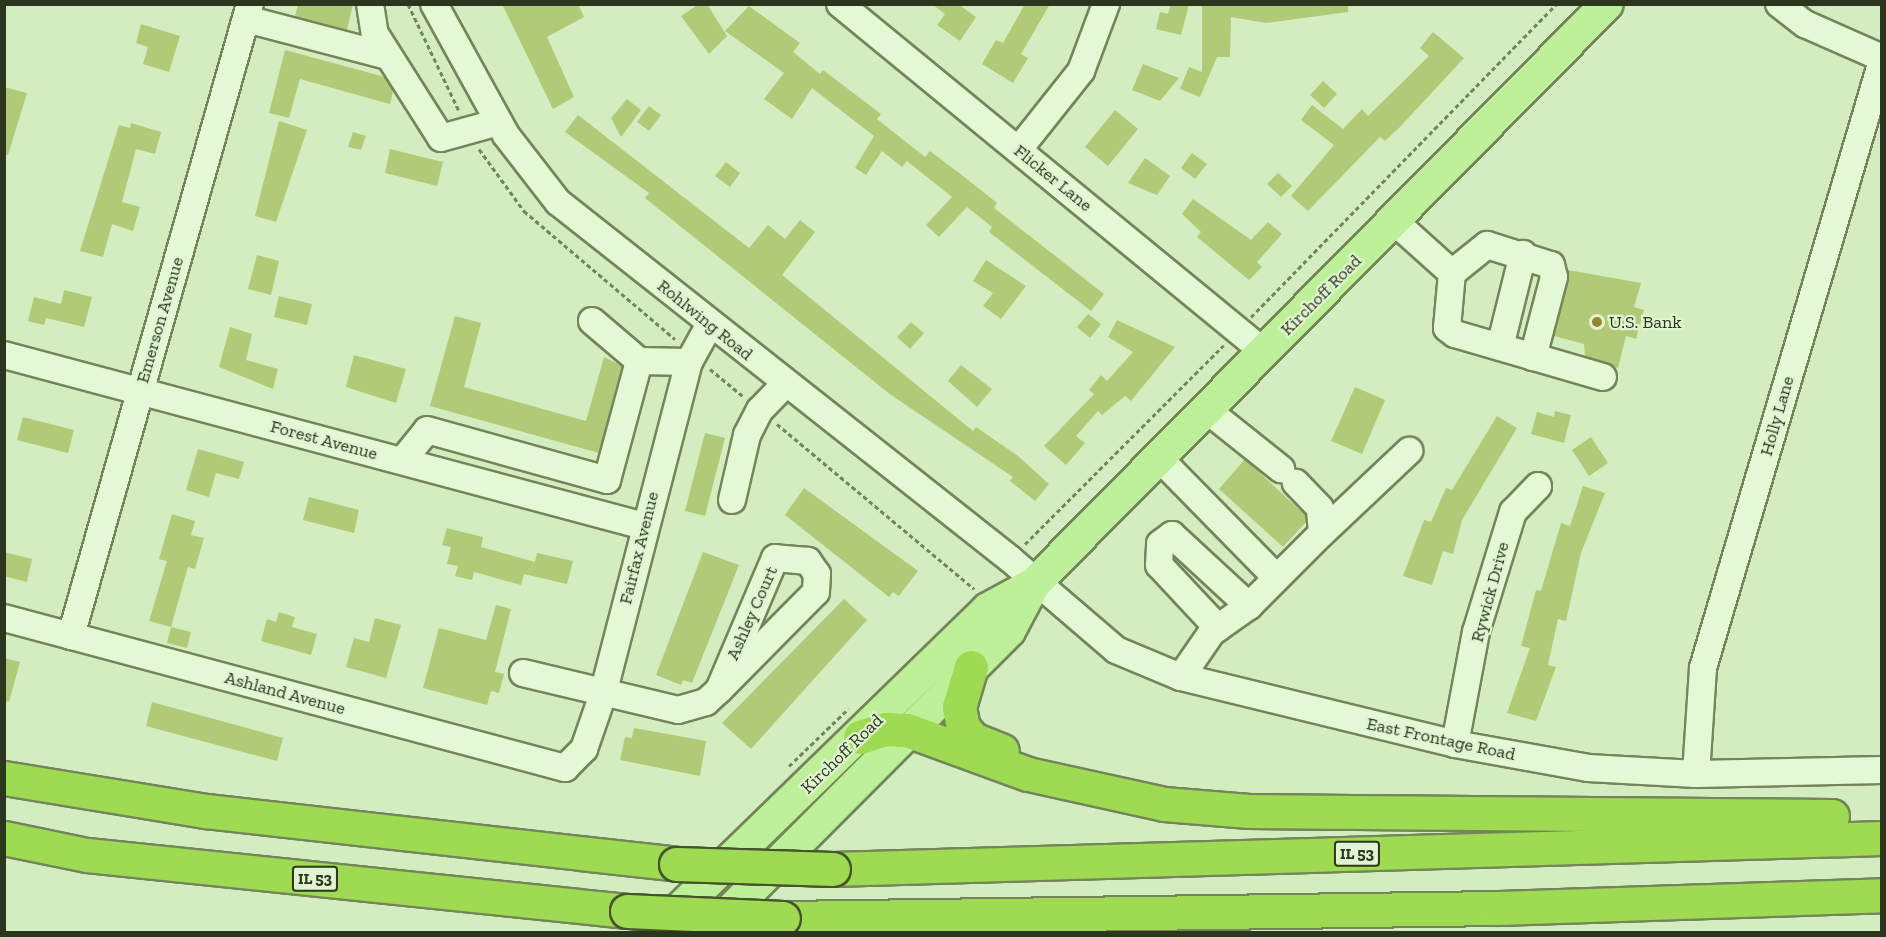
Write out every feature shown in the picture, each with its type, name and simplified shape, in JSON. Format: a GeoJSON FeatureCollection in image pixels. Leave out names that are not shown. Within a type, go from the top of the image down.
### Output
{"type":"FeatureCollection","features":[{"type":"Feature","properties":{"kind":"highway"},"geometry":{"type":"LineString","coordinates":[[971,667],[959,707],[963,728],[973,739],[1095,789]]}},
{"type":"Feature","properties":{"kind":"highway"},"geometry":{"type":"LineString","coordinates":[[860,737],[885,729],[907,730],[1028,774],[1095,789],[1164,804],[1285,814],[1881,816]]}},
{"type":"Feature","properties":{"kind":"highway"},"geometry":{"type":"LineString","coordinates":[[4,755],[206,812]]}},
{"type":"Feature","properties":{"kind":"highway","name":"IL 53"},"geometry":{"type":"LineString","coordinates":[[4,778],[206,812],[676,864],[833,869],[1881,838]]}},
{"type":"Feature","properties":{"kind":"highway","name":"IL 53"},"geometry":{"type":"LineString","coordinates":[[4,838],[87,855],[627,911],[783,918],[1500,908],[1881,895]]}},
{"type":"Feature","properties":{"kind":"highway"},"geometry":{"type":"LineString","coordinates":[[1322,933],[1397,926],[1500,908]]}},
{"type":"Feature","properties":{"kind":"main road","name":"Kirchoff Road"},"geometry":{"type":"LineString","coordinates":[[656,933],[860,737],[988,609],[1034,584],[1607,4]]}},
{"type":"Feature","properties":{"kind":"main road","name":"Kirchoff Road"},"geometry":{"type":"LineString","coordinates":[[709,933],[907,730],[1009,631],[1034,584]]}},
{"type":"Feature","properties":{"kind":"street"},"geometry":{"type":"LineString","coordinates":[[370,4],[387,56],[441,138],[499,122]]}},
{"type":"Feature","properties":{"kind":"street","name":"Rohlwing Road"},"geometry":{"type":"LineString","coordinates":[[434,4],[499,122],[558,202],[785,384],[1010,559],[1034,584]]}},
{"type":"Feature","properties":{"kind":"street","name":"Flicker Lane"},"geometry":{"type":"LineString","coordinates":[[840,4],[1264,352]]}},
{"type":"Feature","properties":{"kind":"street"},"geometry":{"type":"LineString","coordinates":[[1019,149],[1081,71],[1106,4]]}},
{"type":"Feature","properties":{"kind":"street"},"geometry":{"type":"LineString","coordinates":[[1779,4],[1805,24],[1881,60]]}},
{"type":"Feature","properties":{"kind":"street"},"geometry":{"type":"LineString","coordinates":[[248,12],[387,56]]}},
{"type":"Feature","properties":{"kind":"street","name":"Emerson Avenue"},"geometry":{"type":"LineString","coordinates":[[71,636],[248,12]]}},
{"type":"Feature","properties":{"kind":"street","name":"Holly Lane"},"geometry":{"type":"LineString","coordinates":[[1696,774],[1703,668],[1881,60]]}},
{"type":"Feature","properties":{"kind":"street"},"geometry":{"type":"LineString","coordinates":[[1394,221],[1452,273]]}},
{"type":"Feature","properties":{"kind":"street"},"geometry":{"type":"LineString","coordinates":[[1533,357],[1554,277],[1544,259],[1487,245],[1452,273],[1447,328],[1500,347],[1533,357],[1603,377]]}},
{"type":"Feature","properties":{"kind":"street"},"geometry":{"type":"LineString","coordinates":[[1500,347],[1523,254]]}},
{"type":"Feature","properties":{"kind":"street"},"geometry":{"type":"LineString","coordinates":[[592,321],[639,361],[689,362]]}},
{"type":"Feature","properties":{"kind":"street","name":"Fairfax Avenue"},"geometry":{"type":"LineString","coordinates":[[565,768],[584,749],[603,694],[644,526],[689,362],[710,324]]}},
{"type":"Feature","properties":{"kind":"street","name":"Forest Avenue"},"geometry":{"type":"LineString","coordinates":[[4,355],[585,507],[644,526]]}},
{"type":"Feature","properties":{"kind":"street"},"geometry":{"type":"LineString","coordinates":[[403,460],[427,430],[607,480],[639,361]]}},
{"type":"Feature","properties":{"kind":"street"},"geometry":{"type":"LineString","coordinates":[[732,500],[747,435],[760,411],[785,384]]}},
{"type":"Feature","properties":{"kind":"street"},"geometry":{"type":"LineString","coordinates":[[1207,410],[1288,476],[1321,520]]}},
{"type":"Feature","properties":{"kind":"street"},"geometry":{"type":"LineString","coordinates":[[1181,677],[1218,628],[1249,606],[1277,578],[1321,520],[1409,451]]}},
{"type":"Feature","properties":{"kind":"street"},"geometry":{"type":"LineString","coordinates":[[1159,458],[1277,578]]}},
{"type":"Feature","properties":{"kind":"street"},"geometry":{"type":"LineString","coordinates":[[585,507],[595,477]]}},
{"type":"Feature","properties":{"kind":"street","name":"Rywick Drive"},"geometry":{"type":"LineString","coordinates":[[1455,744],[1476,632],[1513,512],[1538,486]]}},
{"type":"Feature","properties":{"kind":"street"},"geometry":{"type":"LineString","coordinates":[[1196,498],[1172,536],[1160,544],[1159,565],[1218,628]]}},
{"type":"Feature","properties":{"kind":"street"},"geometry":{"type":"LineString","coordinates":[[1172,536],[1249,606]]}},
{"type":"Feature","properties":{"kind":"street","name":"Ashley Court"},"geometry":{"type":"LineString","coordinates":[[523,673],[603,694],[678,710],[706,702],[719,690],[816,592],[816,574],[808,561],[775,558],[719,690]]}},
{"type":"Feature","properties":{"kind":"street","name":"East Frontage Road"},"geometry":{"type":"LineString","coordinates":[[1034,584],[1116,651],[1181,677],[1455,744],[1588,768],[1696,774],[1881,770]]}},
{"type":"Feature","properties":{"kind":"street","name":"Ashland Avenue"},"geometry":{"type":"LineString","coordinates":[[4,618],[565,768]]}},
{"type":"Feature","properties":{"kind":"path"},"geometry":{"type":"LineString","coordinates":[[1029,541],[1556,4]]}},
{"type":"Feature","properties":{"kind":"building"},"geometry":{"type":"Polygon","coordinates":[[[298,4],[353,4],[347,30],[295,16],[298,4]]]}},
{"type":"Feature","properties":{"kind":"building"},"geometry":{"type":"Polygon","coordinates":[[[502,4],[578,4],[584,17],[547,37],[574,97],[553,109],[502,4]]]}},
{"type":"Feature","properties":{"kind":"building"},"geometry":{"type":"Polygon","coordinates":[[[699,4],[707,4],[727,36],[709,54],[681,16],[699,4]]]}},
{"type":"Feature","properties":{"kind":"building"},"geometry":{"type":"Polygon","coordinates":[[[932,4],[958,4],[976,17],[960,41],[937,25],[945,14],[932,4]]]}},
{"type":"Feature","properties":{"kind":"building"},"geometry":{"type":"Polygon","coordinates":[[[1025,4],[1050,4],[1021,54],[1028,58],[1013,83],[982,64],[996,40],[1003,43],[1025,4]]]}},
{"type":"Feature","properties":{"kind":"building"},"geometry":{"type":"Polygon","coordinates":[[[1171,4],[1189,4],[1181,35],[1156,29],[1160,12],[1168,14],[1171,4]]]}},
{"type":"Feature","properties":{"kind":"building"},"geometry":{"type":"Polygon","coordinates":[[[1202,4],[1348,4],[1348,12],[1266,23],[1231,17],[1230,57],[1217,57],[1200,97],[1180,89],[1189,67],[1202,72],[1202,4]]]}},
{"type":"Feature","properties":{"kind":"building"},"geometry":{"type":"Polygon","coordinates":[[[749,6],[800,43],[793,52],[820,74],[823,70],[881,114],[877,119],[925,157],[930,151],[972,183],[997,203],[994,208],[1104,294],[1091,311],[989,232],[992,227],[967,207],[939,237],[926,225],[952,197],[907,161],[902,167],[882,151],[866,175],[855,168],[874,136],[812,88],[792,119],[764,99],[784,73],[725,31],[749,6]]]}},
{"type":"Feature","properties":{"kind":"building"},"geometry":{"type":"Polygon","coordinates":[[[141,24],[180,36],[169,72],[143,64],[148,47],[136,43],[141,24]]]}},
{"type":"Feature","properties":{"kind":"building"},"geometry":{"type":"Polygon","coordinates":[[[1433,32],[1464,58],[1399,128],[1385,141],[1380,137],[1308,211],[1291,196],[1334,145],[1301,120],[1312,105],[1343,129],[1362,109],[1368,116],[1429,56],[1420,48],[1433,32]]]}},
{"type":"Feature","properties":{"kind":"building"},"geometry":{"type":"Polygon","coordinates":[[[285,50],[385,77],[393,91],[390,104],[300,79],[289,118],[269,113],[285,50]]]}},
{"type":"Feature","properties":{"kind":"building"},"geometry":{"type":"Polygon","coordinates":[[[1143,64],[1179,78],[1160,101],[1132,90],[1143,64]]]}},
{"type":"Feature","properties":{"kind":"building"},"geometry":{"type":"Polygon","coordinates":[[[1323,81],[1337,94],[1324,108],[1310,95],[1323,81]]]}},
{"type":"Feature","properties":{"kind":"building"},"geometry":{"type":"Polygon","coordinates":[[[4,87],[27,93],[8,155],[4,154],[4,87]]]}},
{"type":"Feature","properties":{"kind":"building"},"geometry":{"type":"Polygon","coordinates":[[[627,99],[641,110],[621,137],[611,118],[627,99]]]}},
{"type":"Feature","properties":{"kind":"building"},"geometry":{"type":"Polygon","coordinates":[[[649,106],[661,115],[649,131],[637,122],[649,106]]]}},
{"type":"Feature","properties":{"kind":"building"},"geometry":{"type":"Polygon","coordinates":[[[1115,110],[1138,129],[1108,166],[1085,147],[1115,110]]]}},
{"type":"Feature","properties":{"kind":"building"},"geometry":{"type":"Polygon","coordinates":[[[578,115],[749,248],[768,225],[785,239],[800,220],[815,232],[782,275],[973,431],[976,427],[1018,456],[1049,484],[1035,501],[1010,481],[1013,477],[891,395],[645,198],[649,193],[565,132],[578,115]]]}},
{"type":"Feature","properties":{"kind":"building"},"geometry":{"type":"Polygon","coordinates":[[[279,121],[307,130],[276,222],[255,216],[279,121]]]}},
{"type":"Feature","properties":{"kind":"building"},"geometry":{"type":"Polygon","coordinates":[[[131,123],[161,132],[155,154],[136,149],[122,202],[140,207],[133,231],[112,224],[103,257],[80,251],[119,125],[130,128],[131,123]]]}},
{"type":"Feature","properties":{"kind":"building"},"geometry":{"type":"Polygon","coordinates":[[[353,132],[366,136],[361,150],[348,147],[353,132]]]}},
{"type":"Feature","properties":{"kind":"building"},"geometry":{"type":"Polygon","coordinates":[[[390,149],[443,162],[437,186],[385,173],[390,149]]]}},
{"type":"Feature","properties":{"kind":"building"},"geometry":{"type":"Polygon","coordinates":[[[1192,153],[1207,164],[1195,179],[1181,168],[1192,153]]]}},
{"type":"Feature","properties":{"kind":"building"},"geometry":{"type":"Polygon","coordinates":[[[1145,158],[1170,176],[1157,195],[1128,183],[1145,158]]]}},
{"type":"Feature","properties":{"kind":"building"},"geometry":{"type":"Polygon","coordinates":[[[726,162],[740,173],[730,187],[715,176],[726,162]]]}},
{"type":"Feature","properties":{"kind":"building"},"geometry":{"type":"Polygon","coordinates":[[[1278,173],[1292,186],[1281,197],[1267,184],[1278,173]]]}},
{"type":"Feature","properties":{"kind":"building"},"geometry":{"type":"Polygon","coordinates":[[[1193,199],[1251,240],[1268,222],[1282,234],[1257,262],[1262,267],[1249,280],[1197,237],[1201,232],[1182,214],[1193,199]]]}},
{"type":"Feature","properties":{"kind":"building"},"geometry":{"type":"Polygon","coordinates":[[[257,255],[279,261],[271,295],[248,289],[257,255]]]}},
{"type":"Feature","properties":{"kind":"building"},"geometry":{"type":"Polygon","coordinates":[[[986,260],[1026,286],[1001,319],[983,306],[993,293],[973,281],[986,260]]]}},
{"type":"Feature","properties":{"kind":"building","name":"U.S. Bank"},"geometry":{"type":"Polygon","coordinates":[[[1568,270],[1641,283],[1634,307],[1644,310],[1636,339],[1626,336],[1618,368],[1585,356],[1584,344],[1554,336],[1568,270]]]}},
{"type":"Feature","properties":{"kind":"building"},"geometry":{"type":"Polygon","coordinates":[[[64,290],[92,297],[84,327],[46,318],[44,325],[28,321],[34,297],[61,304],[64,290]]]}},
{"type":"Feature","properties":{"kind":"building"},"geometry":{"type":"Polygon","coordinates":[[[279,296],[312,304],[307,325],[274,317],[279,296]]]}},
{"type":"Feature","properties":{"kind":"building"},"geometry":{"type":"Polygon","coordinates":[[[1088,314],[1101,324],[1090,338],[1077,327],[1088,314]]]}},
{"type":"Feature","properties":{"kind":"building"},"geometry":{"type":"Polygon","coordinates":[[[455,316],[481,323],[464,387],[586,421],[604,357],[622,366],[599,453],[430,406],[455,316]]]}},
{"type":"Feature","properties":{"kind":"building"},"geometry":{"type":"Polygon","coordinates":[[[1117,320],[1175,347],[1131,401],[1125,396],[1102,415],[1098,411],[1076,436],[1085,443],[1066,465],[1044,446],[1094,394],[1089,390],[1101,375],[1107,381],[1133,352],[1108,337],[1117,320]]]}},
{"type":"Feature","properties":{"kind":"building"},"geometry":{"type":"Polygon","coordinates":[[[911,322],[924,333],[910,349],[897,337],[911,322]]]}},
{"type":"Feature","properties":{"kind":"building"},"geometry":{"type":"Polygon","coordinates":[[[230,327],[252,334],[246,360],[278,369],[273,389],[219,367],[230,327]]]}},
{"type":"Feature","properties":{"kind":"building"},"geometry":{"type":"Polygon","coordinates":[[[354,355],[406,369],[396,403],[346,387],[354,355]]]}},
{"type":"Feature","properties":{"kind":"building"},"geometry":{"type":"Polygon","coordinates":[[[961,365],[992,389],[977,407],[948,381],[961,365]]]}},
{"type":"Feature","properties":{"kind":"building"},"geometry":{"type":"Polygon","coordinates":[[[1355,387],[1385,400],[1362,454],[1331,441],[1355,387]]]}},
{"type":"Feature","properties":{"kind":"building"},"geometry":{"type":"Polygon","coordinates":[[[1555,411],[1571,415],[1564,443],[1531,434],[1537,412],[1554,417],[1555,411]]]}},
{"type":"Feature","properties":{"kind":"building"},"geometry":{"type":"Polygon","coordinates":[[[1497,416],[1517,428],[1462,520],[1453,554],[1443,551],[1432,585],[1403,576],[1424,520],[1431,522],[1446,488],[1452,490],[1497,416]]]}},
{"type":"Feature","properties":{"kind":"building"},"geometry":{"type":"Polygon","coordinates":[[[23,417],[74,430],[68,453],[17,440],[23,417]]]}},
{"type":"Feature","properties":{"kind":"building"},"geometry":{"type":"Polygon","coordinates":[[[705,433],[725,438],[705,516],[685,511],[705,433]]]}},
{"type":"Feature","properties":{"kind":"building"},"geometry":{"type":"Polygon","coordinates":[[[1591,437],[1608,463],[1589,476],[1572,450],[1591,437]]]}},
{"type":"Feature","properties":{"kind":"building"},"geometry":{"type":"Polygon","coordinates":[[[198,449],[244,462],[239,479],[216,473],[209,497],[186,490],[198,449]]]}},
{"type":"Feature","properties":{"kind":"building"},"geometry":{"type":"Polygon","coordinates":[[[1245,459],[1305,515],[1306,522],[1283,547],[1219,489],[1245,459]]]}},
{"type":"Feature","properties":{"kind":"building"},"geometry":{"type":"Polygon","coordinates":[[[1583,486],[1605,493],[1581,553],[1566,621],[1558,619],[1548,665],[1556,667],[1536,721],[1507,713],[1530,648],[1521,646],[1536,590],[1541,591],[1561,523],[1570,526],[1583,486]]]}},
{"type":"Feature","properties":{"kind":"building"},"geometry":{"type":"Polygon","coordinates":[[[804,488],[918,571],[899,596],[893,592],[889,597],[785,515],[804,488]]]}},
{"type":"Feature","properties":{"kind":"building"},"geometry":{"type":"Polygon","coordinates":[[[309,497],[359,510],[354,533],[303,520],[309,497]]]}},
{"type":"Feature","properties":{"kind":"building"},"geometry":{"type":"Polygon","coordinates":[[[172,514],[195,521],[191,535],[204,538],[195,569],[188,567],[171,627],[149,621],[167,561],[159,559],[172,514]]]}},
{"type":"Feature","properties":{"kind":"building"},"geometry":{"type":"Polygon","coordinates":[[[447,528],[483,537],[481,547],[535,562],[537,553],[573,561],[567,584],[524,574],[521,585],[474,572],[472,580],[455,576],[458,566],[447,564],[451,547],[442,545],[447,528]]]}},
{"type":"Feature","properties":{"kind":"building"},"geometry":{"type":"Polygon","coordinates":[[[4,552],[32,559],[27,582],[4,576],[4,552]]]}},
{"type":"Feature","properties":{"kind":"building"},"geometry":{"type":"Polygon","coordinates":[[[703,552],[739,565],[692,683],[683,680],[681,685],[656,675],[703,552]]]}},
{"type":"Feature","properties":{"kind":"building"},"geometry":{"type":"Polygon","coordinates":[[[844,599],[867,620],[751,749],[722,723],[844,599]]]}},
{"type":"Feature","properties":{"kind":"building"},"geometry":{"type":"Polygon","coordinates":[[[496,605],[511,609],[495,672],[504,674],[499,693],[491,691],[487,705],[423,688],[439,628],[486,640],[496,605]]]}},
{"type":"Feature","properties":{"kind":"building"},"geometry":{"type":"Polygon","coordinates":[[[279,612],[295,617],[292,627],[317,634],[311,655],[261,641],[267,619],[276,622],[279,612]]]}},
{"type":"Feature","properties":{"kind":"building"},"geometry":{"type":"Polygon","coordinates":[[[375,618],[401,625],[386,678],[346,667],[354,638],[369,642],[375,618]]]}},
{"type":"Feature","properties":{"kind":"building"},"geometry":{"type":"Polygon","coordinates":[[[171,627],[191,632],[187,648],[167,643],[171,627]]]}},
{"type":"Feature","properties":{"kind":"building"},"geometry":{"type":"Polygon","coordinates":[[[4,658],[20,662],[9,702],[4,701],[4,658]]]}},
{"type":"Feature","properties":{"kind":"building"},"geometry":{"type":"Polygon","coordinates":[[[152,702],[283,738],[277,761],[146,726],[152,702]]]}},
{"type":"Feature","properties":{"kind":"building"},"geometry":{"type":"Polygon","coordinates":[[[634,728],[706,741],[700,776],[620,760],[625,737],[632,738],[634,728]]]}},
{"type":"Feature","properties":{"kind":"place","name":"U.S. Bank"},"geometry":{"type":"Point","coordinates":[1597,322]}}]}
